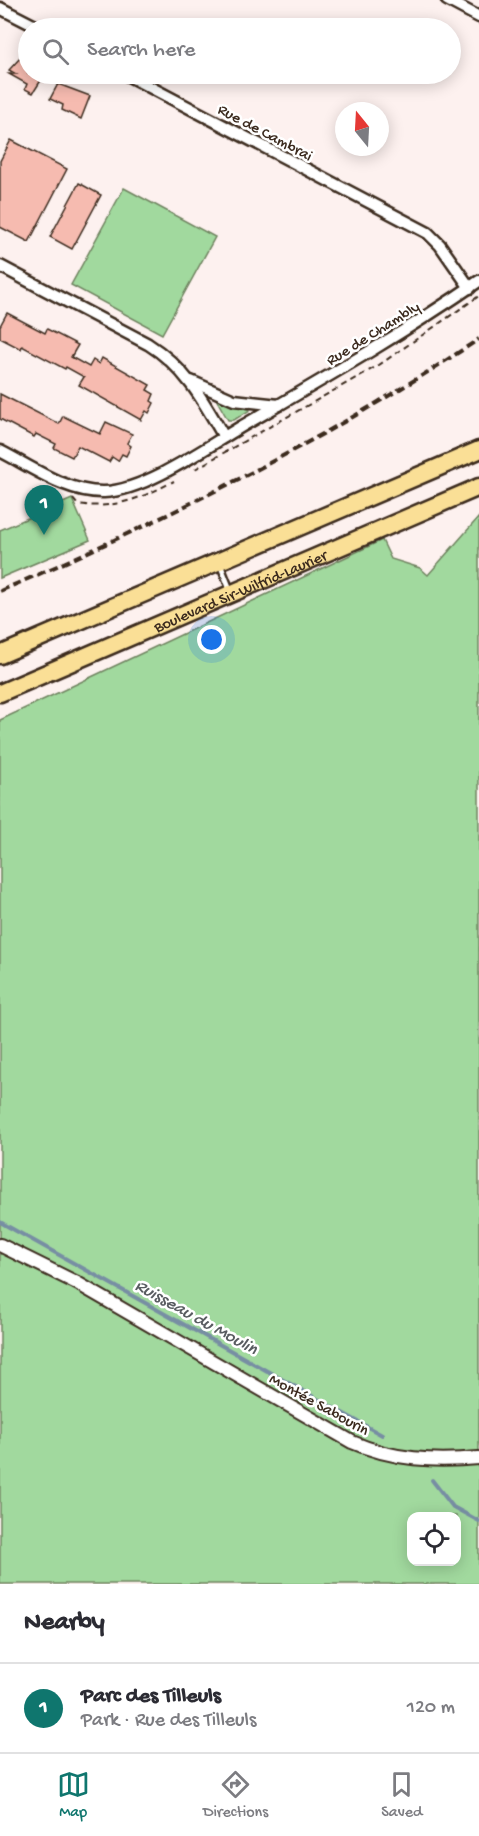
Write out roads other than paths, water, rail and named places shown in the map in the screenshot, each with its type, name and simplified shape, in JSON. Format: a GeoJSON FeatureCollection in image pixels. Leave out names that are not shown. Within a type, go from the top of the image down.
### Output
{"type":"FeatureCollection","features":[{"type":"Feature","properties":{"kind":"main road","name":"Boulevard Sir-Wilfrid-Laurier"},"geometry":{"type":"LineString","coordinates":[[0,655],[479,450]]}},
{"type":"Feature","properties":{"kind":"main road","name":"Boulevard Sir-Wilfrid-Laurier"},"geometry":{"type":"LineString","coordinates":[[0,693],[479,487]]}},
{"type":"Feature","properties":{"kind":"street"},"geometry":{"type":"LineString","coordinates":[[447,0],[479,17]]}},
{"type":"Feature","properties":{"kind":"street"},"geometry":{"type":"LineString","coordinates":[[0,8],[20,18]]}},
{"type":"Feature","properties":{"kind":"street","name":"Rue de Cambrai"},"geometry":{"type":"LineString","coordinates":[[144,84],[423,230],[436,240],[474,284]]}},
{"type":"Feature","properties":{"kind":"street"},"geometry":{"type":"LineString","coordinates":[[0,266],[148,344],[172,362],[190,380],[224,437]]}},
{"type":"Feature","properties":{"kind":"street","name":"Rue de Chambly"},"geometry":{"type":"LineString","coordinates":[[0,451],[66,485],[88,491],[112,492],[142,483],[371,352],[474,284]]}},
{"type":"Feature","properties":{"kind":"street"},"geometry":{"type":"LineString","coordinates":[[190,380],[234,400],[280,405]]}},
{"type":"Feature","properties":{"kind":"street","name":"Montée Sabourin"},"geometry":{"type":"LineString","coordinates":[[0,1245],[77,1283],[352,1442],[397,1457],[438,1460],[479,1458]]}},
{"type":"Feature","properties":{"kind":"lane"},"geometry":{"type":"LineString","coordinates":[[219,561],[232,593]]}},
{"type":"Feature","properties":{"kind":"waterway","name":"Ruisseau du Moulin"},"geometry":{"type":"LineString","coordinates":[[0,1222],[382,1435]]}},
{"type":"Feature","properties":{"kind":"waterway","name":"Ruisseau du Moulin"},"geometry":{"type":"LineString","coordinates":[[432,1480],[453,1507],[479,1521]]}},
{"type":"Feature","properties":{"kind":"railway"},"geometry":{"type":"LineString","coordinates":[[0,591],[123,536],[245,476],[364,411],[479,339]]}},
{"type":"Feature","properties":{"kind":"place","name":"Parc des Tilleuls"},"geometry":{"type":"Point","coordinates":[44,535]}}]}
